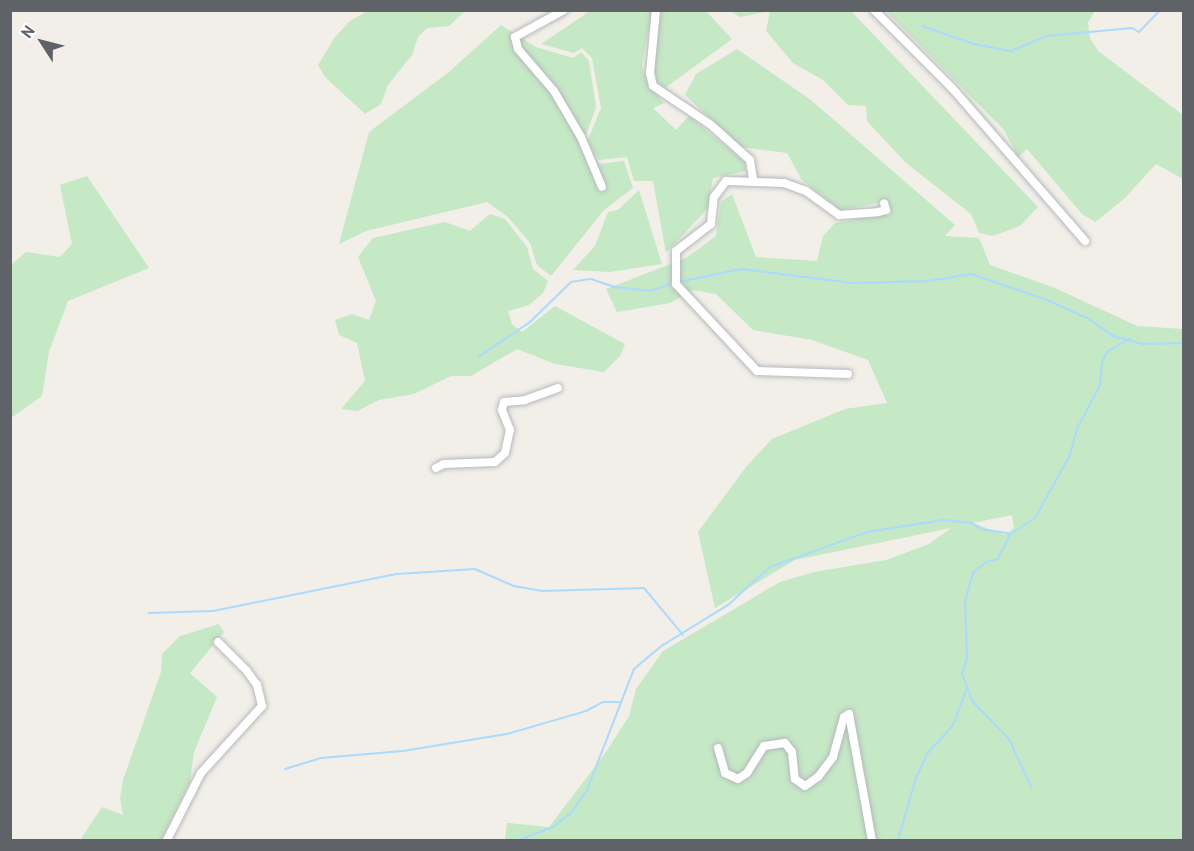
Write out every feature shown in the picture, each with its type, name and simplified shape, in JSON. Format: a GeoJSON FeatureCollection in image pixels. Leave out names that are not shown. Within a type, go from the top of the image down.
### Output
{"type":"FeatureCollection","features":[{"type":"Feature","properties":{"kind":"street"},"geometry":{"type":"LineString","coordinates":[[564,10],[515,37],[518,49],[554,92],[581,137],[602,188]]}},
{"type":"Feature","properties":{"kind":"street"},"geometry":{"type":"LineString","coordinates":[[656,10],[650,72],[653,86],[711,125],[750,160],[753,180]]}},
{"type":"Feature","properties":{"kind":"street"},"geometry":{"type":"LineString","coordinates":[[874,10],[952,88],[1085,241]]}},
{"type":"Feature","properties":{"kind":"street"},"geometry":{"type":"LineString","coordinates":[[848,374],[757,371],[676,284],[676,251],[711,224],[718,188],[726,181],[753,180],[795,186],[839,215],[886,210],[884,203]]}},
{"type":"Feature","properties":{"kind":"street"},"geometry":{"type":"LineString","coordinates":[[436,468],[444,464],[480,466],[495,462],[505,453],[510,430],[502,410],[504,402],[525,400],[558,388]]}},
{"type":"Feature","properties":{"kind":"street"},"geometry":{"type":"LineString","coordinates":[[167,840],[201,773],[261,706],[257,685],[219,642]]}},
{"type":"Feature","properties":{"kind":"street"},"geometry":{"type":"LineString","coordinates":[[718,748],[725,773],[738,780],[747,772],[764,746],[785,743],[792,752],[795,778],[805,786],[818,777],[833,757],[844,717],[849,714],[872,840]]}},
{"type":"Feature","properties":{"kind":"green space"},"geometry":{"type":"Polygon","coordinates":[[[369,10],[465,11],[449,26],[427,28],[418,37],[412,55],[388,85],[381,104],[365,114],[325,77],[318,65],[335,37],[350,21],[369,10]]]}},
{"type":"Feature","properties":{"kind":"green space"},"geometry":{"type":"Polygon","coordinates":[[[590,11],[652,11],[642,65],[647,83],[664,103],[653,108],[676,130],[689,116],[744,161],[746,171],[713,178],[708,208],[666,253],[653,181],[634,181],[627,157],[599,160],[592,149],[599,164],[624,161],[633,188],[604,210],[551,276],[537,265],[530,243],[508,217],[487,202],[366,231],[339,244],[369,132],[449,72],[501,25],[536,47],[573,58],[581,52],[589,61],[596,107],[586,135],[588,140],[601,108],[592,58],[582,48],[574,53],[541,44],[590,11]]]}},
{"type":"Feature","properties":{"kind":"green space"},"geometry":{"type":"Polygon","coordinates":[[[661,11],[706,11],[732,39],[665,88],[658,83],[653,68],[661,11]]]}},
{"type":"Feature","properties":{"kind":"green space"},"geometry":{"type":"Polygon","coordinates":[[[730,11],[770,11],[740,17],[730,11]]]}},
{"type":"Feature","properties":{"kind":"green space"},"geometry":{"type":"Polygon","coordinates":[[[770,11],[851,11],[1038,207],[1020,226],[993,236],[979,233],[971,214],[905,162],[867,121],[866,106],[848,105],[823,80],[793,63],[766,31],[770,11]]]}},
{"type":"Feature","properties":{"kind":"green space"},"geometry":{"type":"Polygon","coordinates":[[[886,11],[1095,11],[1088,22],[1090,38],[1098,51],[1183,115],[1183,179],[1156,164],[1124,199],[1095,222],[1082,214],[1027,149],[1018,157],[1004,130],[886,11]]]}},
{"type":"Feature","properties":{"kind":"green space"},"geometry":{"type":"Polygon","coordinates":[[[737,49],[811,100],[955,225],[945,236],[979,238],[990,265],[1055,288],[1137,326],[1183,329],[1183,840],[505,840],[507,823],[549,827],[604,755],[629,716],[636,689],[663,651],[780,582],[814,572],[886,560],[929,544],[951,528],[795,560],[715,608],[698,532],[746,467],[772,439],[845,409],[887,403],[868,360],[812,340],[753,330],[716,294],[693,290],[670,303],[617,312],[606,289],[686,258],[716,236],[721,202],[732,194],[756,257],[817,261],[823,236],[835,223],[891,214],[888,201],[840,210],[802,180],[787,153],[741,147],[685,95],[696,74],[737,49]],[[1012,515],[973,523],[1005,535],[1014,528],[1012,515]]]}},
{"type":"Feature","properties":{"kind":"green space"},"geometry":{"type":"Polygon","coordinates":[[[87,176],[149,268],[68,301],[49,352],[42,396],[11,418],[11,265],[26,252],[60,257],[72,244],[60,185],[87,176]]]}},
{"type":"Feature","properties":{"kind":"green space"},"geometry":{"type":"Polygon","coordinates":[[[639,190],[662,264],[609,272],[573,270],[595,246],[608,212],[618,210],[639,190]]]}},
{"type":"Feature","properties":{"kind":"green space"},"geometry":{"type":"Polygon","coordinates":[[[490,214],[505,219],[527,247],[533,269],[548,281],[543,293],[529,305],[508,311],[512,324],[522,332],[555,306],[625,344],[620,356],[604,372],[555,364],[517,349],[471,376],[451,376],[414,394],[379,400],[357,411],[341,409],[365,381],[357,343],[339,335],[335,320],[352,314],[369,320],[376,301],[358,257],[373,238],[445,222],[470,231],[490,214]]]}},
{"type":"Feature","properties":{"kind":"green space"},"geometry":{"type":"Polygon","coordinates":[[[219,624],[224,632],[190,673],[217,697],[194,752],[190,782],[161,840],[80,840],[102,807],[123,815],[120,798],[123,780],[161,672],[162,654],[180,636],[219,624]]]}},
{"type":"Feature","properties":{"kind":"waterway"},"geometry":{"type":"LineString","coordinates":[[922,26],[974,44],[1011,51],[1047,36],[1132,28],[1139,32],[1160,10]]}},
{"type":"Feature","properties":{"kind":"waterway"},"geometry":{"type":"LineString","coordinates":[[678,282],[742,269],[852,283],[929,281],[971,274],[1047,300],[1089,319],[1113,336],[1142,344],[1184,343]]}},
{"type":"Feature","properties":{"kind":"waterway"},"geometry":{"type":"LineString","coordinates":[[478,357],[530,322],[571,282],[591,279],[614,287],[650,291],[673,283]]}},
{"type":"Feature","properties":{"kind":"waterway"},"geometry":{"type":"LineString","coordinates":[[519,840],[553,827],[571,813],[587,790],[634,669],[663,645],[728,605],[770,567],[867,532],[943,520],[972,523],[981,529],[1011,534],[1035,518],[1070,455],[1077,429],[1100,385],[1102,362],[1107,352],[1129,339]]}},
{"type":"Feature","properties":{"kind":"waterway"},"geometry":{"type":"LineString","coordinates":[[1010,535],[998,559],[986,562],[973,573],[965,601],[967,658],[962,674],[973,702],[1009,739],[1031,787]]}},
{"type":"Feature","properties":{"kind":"waterway"},"geometry":{"type":"LineString","coordinates":[[149,613],[213,611],[397,574],[475,569],[514,586],[543,591],[644,588],[683,635]]}},
{"type":"Feature","properties":{"kind":"waterway"},"geometry":{"type":"LineString","coordinates":[[898,840],[916,778],[927,754],[953,725],[967,688]]}},
{"type":"Feature","properties":{"kind":"waterway"},"geometry":{"type":"LineString","coordinates":[[285,769],[321,758],[403,751],[507,734],[586,711],[603,702],[621,702]]}}]}
